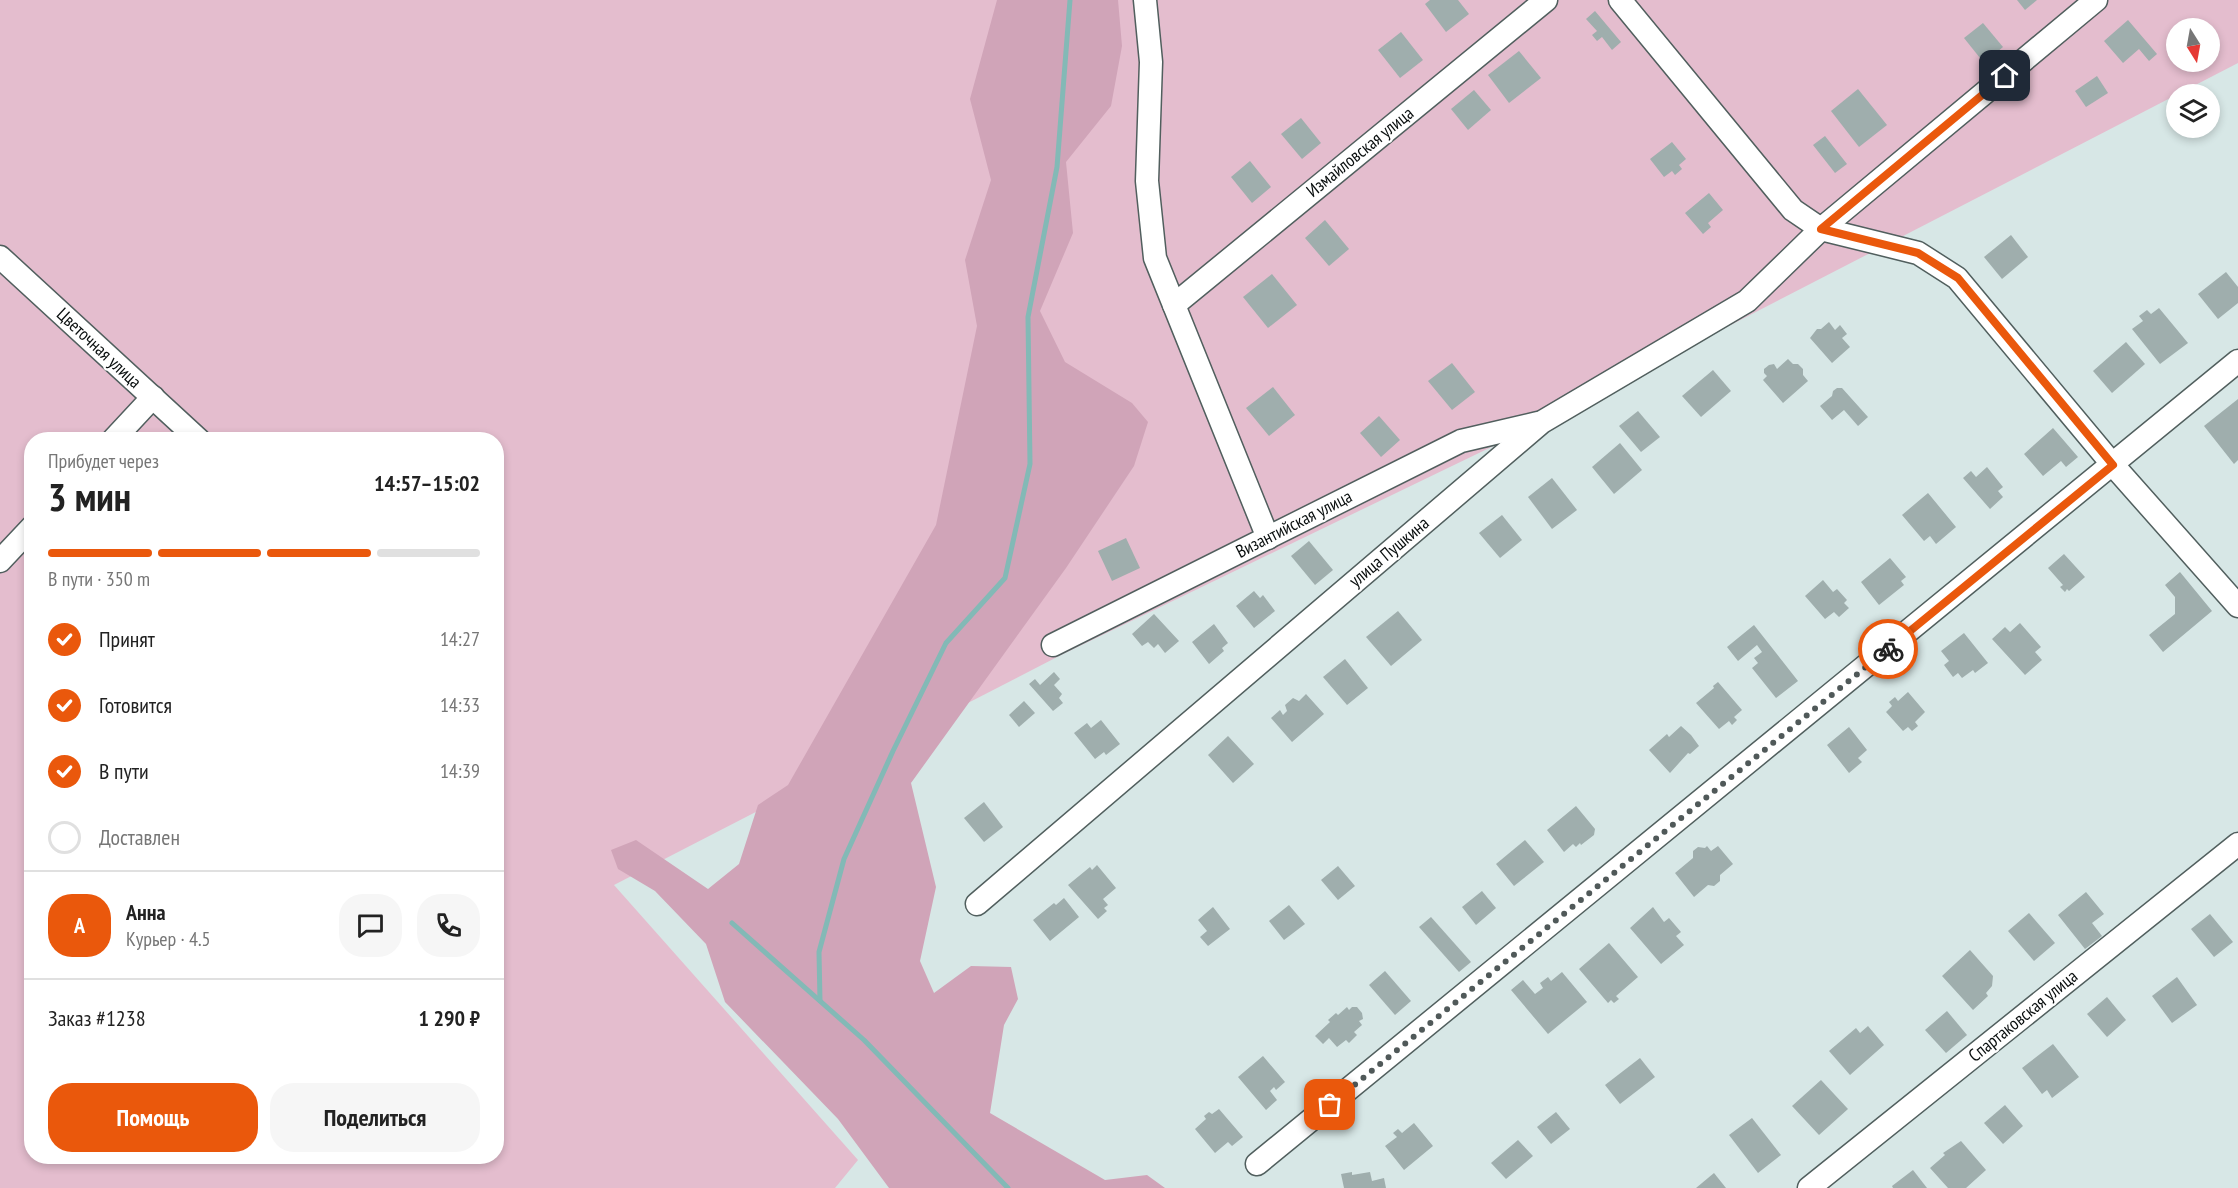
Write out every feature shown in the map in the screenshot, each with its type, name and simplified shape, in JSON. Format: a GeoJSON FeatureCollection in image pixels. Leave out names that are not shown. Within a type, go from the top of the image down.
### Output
{"type":"FeatureCollection","features":[{"type":"Feature","properties":{"kind":"street"},"geometry":{"type":"LineString","coordinates":[[1145,0],[1151,62],[1147,180],[1155,258],[1268,538]]}},
{"type":"Feature","properties":{"kind":"street","name":"Измайловская улица"},"geometry":{"type":"LineString","coordinates":[[1174,305],[1546,0]]}},
{"type":"Feature","properties":{"kind":"street"},"geometry":{"type":"LineString","coordinates":[[1620,0],[1793,210],[1821,229],[1918,253],[1958,278],[2113,465],[2238,606]]}},
{"type":"Feature","properties":{"kind":"street","name":"улица Пушкина"},"geometry":{"type":"LineString","coordinates":[[977,904],[1542,422],[1747,302],[1821,229],[2096,0]]}},
{"type":"Feature","properties":{"kind":"street","name":"Цветочная улица"},"geometry":{"type":"LineString","coordinates":[[0,256],[190,432]]}},
{"type":"Feature","properties":{"kind":"street"},"geometry":{"type":"LineString","coordinates":[[1257,1164],[2238,361]]}},
{"type":"Feature","properties":{"kind":"street"},"geometry":{"type":"LineString","coordinates":[[120,432],[153,397]]}},
{"type":"Feature","properties":{"kind":"street","name":"Византийская улица"},"geometry":{"type":"LineString","coordinates":[[1053,645],[1461,441],[1542,422]]}},
{"type":"Feature","properties":{"kind":"street"},"geometry":{"type":"LineString","coordinates":[[0,561],[24,536]]}},
{"type":"Feature","properties":{"kind":"street","name":"Спартаковская улица"},"geometry":{"type":"LineString","coordinates":[[1809,1188],[2238,844]]}},
{"type":"Feature","properties":{"kind":"shaded area"},"geometry":{"type":"Polygon","coordinates":[[[0,0],[2238,0],[2238,63],[2197,84],[2166,84],[2166,100],[1543,422],[1061,655],[614,885],[858,1160],[835,1188],[0,1188],[0,0]]]}},
{"type":"Feature","properties":{"kind":"shaded area"},"geometry":{"type":"Polygon","coordinates":[[[997,0],[1118,0],[1122,46],[1111,106],[1066,162],[1073,233],[1040,311],[1065,362],[1132,403],[1148,422],[1134,466],[1066,568],[911,783],[936,887],[920,961],[934,993],[971,966],[1011,967],[1018,999],[1004,1025],[990,1113],[1105,1180],[1147,1175],[1165,1188],[889,1188],[838,1119],[725,1002],[706,944],[655,891],[618,869],[611,850],[636,840],[708,889],[739,864],[758,805],[788,785],[936,525],[977,326],[965,260],[991,180],[970,99],[997,0]]]}},
{"type":"Feature","properties":{"kind":"building"},"geometry":{"type":"Polygon","coordinates":[[[1430,0],[1458,0],[1469,14],[1446,32],[1425,4],[1430,0]]]}},
{"type":"Feature","properties":{"kind":"building"},"geometry":{"type":"Polygon","coordinates":[[[2017,0],[2037,0],[2025,10],[2017,0]]]}},
{"type":"Feature","properties":{"kind":"building"},"geometry":{"type":"Polygon","coordinates":[[[1595,11],[1621,42],[1612,50],[1602,37],[1597,41],[1592,35],[1597,31],[1586,19],[1595,11]]]}},
{"type":"Feature","properties":{"kind":"building"},"geometry":{"type":"Polygon","coordinates":[[[2128,20],[2157,54],[2149,61],[2139,49],[2123,63],[2104,41],[2128,20]]]}},
{"type":"Feature","properties":{"kind":"building"},"geometry":{"type":"Polygon","coordinates":[[[1983,23],[2003,47],[1984,63],[1964,38],[1983,23]]]}},
{"type":"Feature","properties":{"kind":"building"},"geometry":{"type":"Polygon","coordinates":[[[1401,32],[1423,60],[1400,78],[1378,50],[1401,32]]]}},
{"type":"Feature","properties":{"kind":"building"},"geometry":{"type":"Polygon","coordinates":[[[1519,51],[1541,78],[1509,103],[1488,75],[1519,51]]]}},
{"type":"Feature","properties":{"kind":"building"},"geometry":{"type":"Polygon","coordinates":[[[2097,76],[2108,93],[2086,107],[2075,91],[2097,76]]]}},
{"type":"Feature","properties":{"kind":"building"},"geometry":{"type":"Polygon","coordinates":[[[1858,89],[1887,125],[1859,147],[1831,111],[1858,89]]]}},
{"type":"Feature","properties":{"kind":"building"},"geometry":{"type":"Polygon","coordinates":[[[1474,90],[1491,110],[1468,130],[1451,109],[1474,90]]]}},
{"type":"Feature","properties":{"kind":"building"},"geometry":{"type":"Polygon","coordinates":[[[1301,118],[1321,143],[1302,159],[1281,134],[1301,118]]]}},
{"type":"Feature","properties":{"kind":"building"},"geometry":{"type":"Polygon","coordinates":[[[1825,136],[1847,164],[1835,173],[1813,145],[1825,136]]]}},
{"type":"Feature","properties":{"kind":"building"},"geometry":{"type":"Polygon","coordinates":[[[1672,142],[1686,159],[1679,165],[1682,169],[1675,175],[1672,171],[1664,177],[1650,159],[1672,142]]]}},
{"type":"Feature","properties":{"kind":"building"},"geometry":{"type":"Polygon","coordinates":[[[1250,161],[1271,187],[1252,203],[1231,177],[1250,161]]]}},
{"type":"Feature","properties":{"kind":"building"},"geometry":{"type":"Polygon","coordinates":[[[1709,193],[1723,210],[1708,223],[1711,227],[1703,234],[1685,213],[1709,193]]]}},
{"type":"Feature","properties":{"kind":"building"},"geometry":{"type":"Polygon","coordinates":[[[1325,220],[1349,249],[1329,266],[1305,238],[1325,220]]]}},
{"type":"Feature","properties":{"kind":"building"},"geometry":{"type":"Polygon","coordinates":[[[2011,235],[2028,257],[2002,279],[1984,257],[2011,235]]]}},
{"type":"Feature","properties":{"kind":"building"},"geometry":{"type":"Polygon","coordinates":[[[2226,272],[2238,287],[2238,303],[2218,319],[2198,294],[2226,272]]]}},
{"type":"Feature","properties":{"kind":"building"},"geometry":{"type":"Polygon","coordinates":[[[1272,274],[1297,305],[1268,328],[1243,297],[1272,274]]]}},
{"type":"Feature","properties":{"kind":"building"},"geometry":{"type":"Polygon","coordinates":[[[2159,308],[2188,343],[2160,364],[2132,329],[2143,321],[2139,316],[2147,310],[2151,314],[2159,308]]]}},
{"type":"Feature","properties":{"kind":"building"},"geometry":{"type":"Polygon","coordinates":[[[1829,322],[1835,330],[1840,325],[1847,334],[1842,338],[1850,347],[1832,363],[1810,338],[1817,329],[1821,329],[1829,322]]]}},
{"type":"Feature","properties":{"kind":"building"},"geometry":{"type":"Polygon","coordinates":[[[2126,342],[2145,364],[2112,393],[2093,371],[2126,342]]]}},
{"type":"Feature","properties":{"kind":"building"},"geometry":{"type":"Polygon","coordinates":[[[1788,359],[1803,369],[1803,375],[1808,381],[1783,403],[1763,380],[1767,376],[1764,369],[1774,364],[1777,369],[1788,359]]]}},
{"type":"Feature","properties":{"kind":"building"},"geometry":{"type":"Polygon","coordinates":[[[1452,363],[1475,392],[1452,410],[1428,381],[1452,363]]]}},
{"type":"Feature","properties":{"kind":"building"},"geometry":{"type":"Polygon","coordinates":[[[1713,370],[1731,391],[1701,417],[1682,396],[1713,370]]]}},
{"type":"Feature","properties":{"kind":"building"},"geometry":{"type":"Polygon","coordinates":[[[1273,387],[1295,415],[1269,436],[1246,408],[1273,387]]]}},
{"type":"Feature","properties":{"kind":"building"},"geometry":{"type":"Polygon","coordinates":[[[1842,388],[1868,417],[1858,426],[1844,410],[1832,420],[1820,406],[1832,396],[1833,391],[1842,388]]]}},
{"type":"Feature","properties":{"kind":"building"},"geometry":{"type":"Polygon","coordinates":[[[2238,399],[2238,460],[2234,464],[2204,426],[2238,399]]]}},
{"type":"Feature","properties":{"kind":"building"},"geometry":{"type":"Polygon","coordinates":[[[1638,411],[1660,437],[1641,452],[1619,426],[1638,411]]]}},
{"type":"Feature","properties":{"kind":"building"},"geometry":{"type":"Polygon","coordinates":[[[1379,416],[1400,440],[1381,457],[1360,433],[1379,416]]]}},
{"type":"Feature","properties":{"kind":"building"},"geometry":{"type":"Polygon","coordinates":[[[2053,428],[2078,457],[2066,467],[2061,461],[2043,476],[2024,454],[2053,428]]]}},
{"type":"Feature","properties":{"kind":"building"},"geometry":{"type":"Polygon","coordinates":[[[1620,443],[1642,470],[1614,494],[1592,467],[1620,443]]]}},
{"type":"Feature","properties":{"kind":"building"},"geometry":{"type":"Polygon","coordinates":[[[1987,467],[2003,487],[1998,491],[2003,497],[1990,509],[1963,478],[1971,471],[1976,477],[1987,467]]]}},
{"type":"Feature","properties":{"kind":"building"},"geometry":{"type":"Polygon","coordinates":[[[1552,478],[1577,510],[1552,529],[1528,497],[1552,478]]]}},
{"type":"Feature","properties":{"kind":"building"},"geometry":{"type":"Polygon","coordinates":[[[1928,493],[1956,527],[1936,544],[1930,536],[1924,541],[1902,515],[1928,493]]]}},
{"type":"Feature","properties":{"kind":"building"},"geometry":{"type":"Polygon","coordinates":[[[1502,515],[1522,540],[1500,558],[1479,533],[1502,515]]]}},
{"type":"Feature","properties":{"kind":"building"},"geometry":{"type":"Polygon","coordinates":[[[1126,538],[1140,568],[1112,581],[1098,551],[1126,538]]]}},
{"type":"Feature","properties":{"kind":"building"},"geometry":{"type":"Polygon","coordinates":[[[1309,541],[1333,570],[1315,585],[1291,556],[1309,541]]]}},
{"type":"Feature","properties":{"kind":"building"},"geometry":{"type":"Polygon","coordinates":[[[2064,554],[2085,577],[2065,592],[2060,587],[2063,585],[2048,568],[2064,554]]]}},
{"type":"Feature","properties":{"kind":"building"},"geometry":{"type":"Polygon","coordinates":[[[1890,558],[1906,577],[1901,581],[1904,585],[1879,605],[1861,582],[1890,558]]]}},
{"type":"Feature","properties":{"kind":"building"},"geometry":{"type":"Polygon","coordinates":[[[2180,572],[2212,611],[2163,652],[2149,635],[2175,614],[2175,597],[2165,585],[2180,572]]]}},
{"type":"Feature","properties":{"kind":"building"},"geometry":{"type":"Polygon","coordinates":[[[1823,580],[1833,592],[1837,589],[1847,600],[1844,603],[1849,608],[1839,617],[1834,612],[1825,619],[1805,596],[1823,580]]]}},
{"type":"Feature","properties":{"kind":"building"},"geometry":{"type":"Polygon","coordinates":[[[1254,591],[1260,598],[1263,595],[1275,611],[1254,628],[1236,606],[1254,591]]]}},
{"type":"Feature","properties":{"kind":"building"},"geometry":{"type":"Polygon","coordinates":[[[1398,611],[1422,640],[1391,666],[1366,637],[1398,611]]]}},
{"type":"Feature","properties":{"kind":"building"},"geometry":{"type":"Polygon","coordinates":[[[1154,614],[1179,641],[1165,653],[1158,644],[1154,648],[1148,642],[1142,646],[1132,634],[1154,614]]]}},
{"type":"Feature","properties":{"kind":"building"},"geometry":{"type":"Polygon","coordinates":[[[2020,623],[2041,647],[2035,652],[2042,660],[2025,675],[1992,639],[2005,627],[2010,632],[2020,623]]]}},
{"type":"Feature","properties":{"kind":"building"},"geometry":{"type":"Polygon","coordinates":[[[1214,624],[1228,643],[1222,648],[1224,651],[1209,664],[1192,642],[1214,624]]]}},
{"type":"Feature","properties":{"kind":"building"},"geometry":{"type":"Polygon","coordinates":[[[1754,625],[1798,681],[1776,698],[1752,668],[1758,663],[1754,658],[1762,652],[1757,645],[1738,661],[1727,647],[1754,625]]]}},
{"type":"Feature","properties":{"kind":"building"},"geometry":{"type":"Polygon","coordinates":[[[1964,633],[1988,663],[1975,673],[1973,670],[1962,678],[1958,673],[1953,677],[1944,665],[1949,661],[1941,651],[1964,633]]]}},
{"type":"Feature","properties":{"kind":"building"},"geometry":{"type":"Polygon","coordinates":[[[1345,659],[1368,688],[1347,705],[1323,677],[1345,659]]]}},
{"type":"Feature","properties":{"kind":"building"},"geometry":{"type":"Polygon","coordinates":[[[1054,672],[1060,679],[1054,685],[1062,694],[1059,698],[1063,703],[1053,711],[1029,684],[1035,679],[1040,685],[1054,672]]]}},
{"type":"Feature","properties":{"kind":"building"},"geometry":{"type":"Polygon","coordinates":[[[1718,682],[1742,710],[1734,717],[1737,720],[1732,725],[1729,721],[1719,729],[1696,703],[1718,682]]]}},
{"type":"Feature","properties":{"kind":"building"},"geometry":{"type":"Polygon","coordinates":[[[1908,692],[1925,712],[1915,722],[1918,726],[1912,731],[1908,727],[1903,731],[1886,712],[1892,706],[1889,702],[1895,697],[1898,701],[1908,692]]]}},
{"type":"Feature","properties":{"kind":"building"},"geometry":{"type":"Polygon","coordinates":[[[1306,694],[1324,714],[1292,742],[1271,718],[1280,710],[1283,715],[1287,711],[1285,705],[1293,698],[1299,701],[1306,694]]]}},
{"type":"Feature","properties":{"kind":"building"},"geometry":{"type":"Polygon","coordinates":[[[1024,701],[1035,713],[1019,727],[1009,715],[1024,701]]]}},
{"type":"Feature","properties":{"kind":"building"},"geometry":{"type":"Polygon","coordinates":[[[1101,720],[1120,744],[1106,755],[1104,752],[1095,759],[1074,733],[1087,723],[1091,728],[1101,720]]]}},
{"type":"Feature","properties":{"kind":"building"},"geometry":{"type":"Polygon","coordinates":[[[1681,726],[1699,746],[1690,754],[1688,753],[1670,773],[1649,750],[1667,734],[1669,737],[1681,726]]]}},
{"type":"Feature","properties":{"kind":"building"},"geometry":{"type":"Polygon","coordinates":[[[1849,727],[1867,750],[1858,758],[1862,762],[1849,773],[1827,745],[1849,727]]]}},
{"type":"Feature","properties":{"kind":"building"},"geometry":{"type":"Polygon","coordinates":[[[1228,736],[1254,764],[1233,783],[1208,755],[1228,736]]]}},
{"type":"Feature","properties":{"kind":"building"},"geometry":{"type":"Polygon","coordinates":[[[984,802],[1003,827],[984,842],[964,818],[984,802]]]}},
{"type":"Feature","properties":{"kind":"building"},"geometry":{"type":"Polygon","coordinates":[[[1576,806],[1595,829],[1594,835],[1581,845],[1580,843],[1576,847],[1573,844],[1564,852],[1547,830],[1576,806]]]}},
{"type":"Feature","properties":{"kind":"building"},"geometry":{"type":"Polygon","coordinates":[[[1525,840],[1544,862],[1514,886],[1496,864],[1525,840]]]}},
{"type":"Feature","properties":{"kind":"building"},"geometry":{"type":"Polygon","coordinates":[[[1707,846],[1711,851],[1718,846],[1733,864],[1720,875],[1720,881],[1714,886],[1708,885],[1694,897],[1675,873],[1693,858],[1693,851],[1698,847],[1707,846]]]}},
{"type":"Feature","properties":{"kind":"building"},"geometry":{"type":"Polygon","coordinates":[[[1097,865],[1116,888],[1103,899],[1108,905],[1104,908],[1107,911],[1098,919],[1068,885],[1090,867],[1092,870],[1097,865]]]}},
{"type":"Feature","properties":{"kind":"building"},"geometry":{"type":"Polygon","coordinates":[[[1338,866],[1355,886],[1338,900],[1321,880],[1338,866]]]}},
{"type":"Feature","properties":{"kind":"building"},"geometry":{"type":"Polygon","coordinates":[[[1482,891],[1496,908],[1476,925],[1462,907],[1482,891]]]}},
{"type":"Feature","properties":{"kind":"building"},"geometry":{"type":"Polygon","coordinates":[[[2086,892],[2104,914],[2092,923],[2102,936],[2085,949],[2058,915],[2086,892]]]}},
{"type":"Feature","properties":{"kind":"building"},"geometry":{"type":"Polygon","coordinates":[[[1064,898],[1079,917],[1050,941],[1033,920],[1064,898]]]}},
{"type":"Feature","properties":{"kind":"building"},"geometry":{"type":"Polygon","coordinates":[[[1289,905],[1305,924],[1284,940],[1269,921],[1289,905]]]}},
{"type":"Feature","properties":{"kind":"building"},"geometry":{"type":"Polygon","coordinates":[[[1213,907],[1230,929],[1208,946],[1200,937],[1207,931],[1198,920],[1213,907]]]}},
{"type":"Feature","properties":{"kind":"building"},"geometry":{"type":"Polygon","coordinates":[[[1653,907],[1664,922],[1669,918],[1681,932],[1676,936],[1684,945],[1661,964],[1630,928],[1653,907]]]}},
{"type":"Feature","properties":{"kind":"building"},"geometry":{"type":"Polygon","coordinates":[[[2029,913],[2055,943],[2034,961],[2008,931],[2029,913]]]}},
{"type":"Feature","properties":{"kind":"building"},"geometry":{"type":"Polygon","coordinates":[[[2210,914],[2233,942],[2214,957],[2191,929],[2210,914]]]}},
{"type":"Feature","properties":{"kind":"building"},"geometry":{"type":"Polygon","coordinates":[[[1431,917],[1471,962],[1459,972],[1419,927],[1431,917]]]}},
{"type":"Feature","properties":{"kind":"building"},"geometry":{"type":"Polygon","coordinates":[[[1609,943],[1638,977],[1616,996],[1619,999],[1614,1003],[1611,1000],[1608,1003],[1579,969],[1609,943]]]}},
{"type":"Feature","properties":{"kind":"building"},"geometry":{"type":"Polygon","coordinates":[[[1970,950],[1993,976],[1992,986],[1986,993],[1988,996],[1973,1010],[1942,976],[1970,950]]]}},
{"type":"Feature","properties":{"kind":"building"},"geometry":{"type":"Polygon","coordinates":[[[1385,971],[1411,1001],[1395,1015],[1369,985],[1385,971]]]}},
{"type":"Feature","properties":{"kind":"building"},"geometry":{"type":"Polygon","coordinates":[[[1562,972],[1587,1002],[1548,1034],[1511,990],[1523,980],[1535,994],[1543,988],[1540,983],[1548,977],[1551,981],[1562,972]]]}},
{"type":"Feature","properties":{"kind":"building"},"geometry":{"type":"Polygon","coordinates":[[[2177,977],[2197,1005],[2172,1023],[2152,996],[2177,977]]]}},
{"type":"Feature","properties":{"kind":"building"},"geometry":{"type":"Polygon","coordinates":[[[2107,997],[2126,1020],[2107,1037],[2087,1014],[2107,997]]]}},
{"type":"Feature","properties":{"kind":"building"},"geometry":{"type":"Polygon","coordinates":[[[1347,1007],[1349,1010],[1357,1007],[1362,1013],[1363,1019],[1359,1021],[1362,1025],[1354,1032],[1357,1035],[1349,1043],[1346,1040],[1337,1047],[1329,1038],[1323,1044],[1315,1036],[1330,1022],[1328,1020],[1347,1007]]]}},
{"type":"Feature","properties":{"kind":"building"},"geometry":{"type":"Polygon","coordinates":[[[1947,1011],[1967,1035],[1946,1053],[1925,1030],[1947,1011]]]}},
{"type":"Feature","properties":{"kind":"building"},"geometry":{"type":"Polygon","coordinates":[[[1868,1026],[1884,1045],[1850,1075],[1829,1051],[1856,1028],[1860,1033],[1868,1026]]]}},
{"type":"Feature","properties":{"kind":"building"},"geometry":{"type":"Polygon","coordinates":[[[2053,1044],[2079,1077],[2052,1098],[2047,1090],[2042,1094],[2022,1068],[2053,1044]]]}},
{"type":"Feature","properties":{"kind":"building"},"geometry":{"type":"Polygon","coordinates":[[[1263,1056],[1285,1082],[1276,1090],[1274,1087],[1270,1091],[1277,1100],[1266,1110],[1238,1077],[1263,1056]]]}},
{"type":"Feature","properties":{"kind":"building"},"geometry":{"type":"Polygon","coordinates":[[[1640,1058],[1655,1077],[1620,1104],[1605,1085],[1640,1058]]]}},
{"type":"Feature","properties":{"kind":"building"},"geometry":{"type":"Polygon","coordinates":[[[1821,1080],[1848,1109],[1819,1135],[1792,1106],[1821,1080]]]}},
{"type":"Feature","properties":{"kind":"building"},"geometry":{"type":"Polygon","coordinates":[[[2005,1105],[2023,1126],[2003,1144],[1984,1123],[2005,1105]]]}},
{"type":"Feature","properties":{"kind":"building"},"geometry":{"type":"Polygon","coordinates":[[[1219,1109],[1243,1137],[1232,1146],[1228,1142],[1215,1153],[1195,1129],[1206,1119],[1204,1116],[1219,1109]]]}},
{"type":"Feature","properties":{"kind":"building"},"geometry":{"type":"Polygon","coordinates":[[[1556,1112],[1570,1129],[1551,1144],[1537,1127],[1556,1112]]]}},
{"type":"Feature","properties":{"kind":"building"},"geometry":{"type":"Polygon","coordinates":[[[1752,1118],[1781,1155],[1758,1173],[1729,1135],[1752,1118]]]}},
{"type":"Feature","properties":{"kind":"building"},"geometry":{"type":"Polygon","coordinates":[[[1414,1123],[1433,1146],[1404,1170],[1385,1146],[1397,1137],[1393,1133],[1398,1129],[1402,1133],[1414,1123]]]}},
{"type":"Feature","properties":{"kind":"building"},"geometry":{"type":"Polygon","coordinates":[[[1518,1140],[1533,1156],[1506,1179],[1491,1163],[1518,1140]]]}},
{"type":"Feature","properties":{"kind":"building"},"geometry":{"type":"Polygon","coordinates":[[[1961,1141],[1986,1170],[1966,1188],[1948,1188],[1930,1168],[1945,1155],[1943,1153],[1961,1141]]]}},
{"type":"Feature","properties":{"kind":"building"},"geometry":{"type":"Polygon","coordinates":[[[1913,1170],[1927,1188],[1893,1188],[1892,1186],[1913,1170]]]}},
{"type":"Feature","properties":{"kind":"building"},"geometry":{"type":"Polygon","coordinates":[[[1352,1172],[1352,1175],[1370,1172],[1372,1181],[1384,1178],[1386,1188],[1344,1188],[1341,1174],[1352,1172]]]}},
{"type":"Feature","properties":{"kind":"building"},"geometry":{"type":"Polygon","coordinates":[[[1714,1173],[1726,1188],[1696,1188],[1714,1173]]]}},
{"type":"Feature","properties":{"kind":"waterway"},"geometry":{"type":"LineString","coordinates":[[820,1001],[819,952],[844,859],[893,751],[946,643],[1005,578],[1030,464],[1028,317],[1057,167],[1070,0]]}},
{"type":"Feature","properties":{"kind":"waterway"},"geometry":{"type":"LineString","coordinates":[[732,923],[864,1040],[1008,1188]]}},
{"type":"Feature","properties":{"kind":"way so far"},"geometry":{"type":"LineString","coordinates":[[1330,1105],[1888,649]]}},
{"type":"Feature","properties":{"kind":"route"},"geometry":{"type":"LineString","coordinates":[[1888,649],[2113,465],[1958,278],[1918,253],[1821,229],[2005,76]]}}]}
